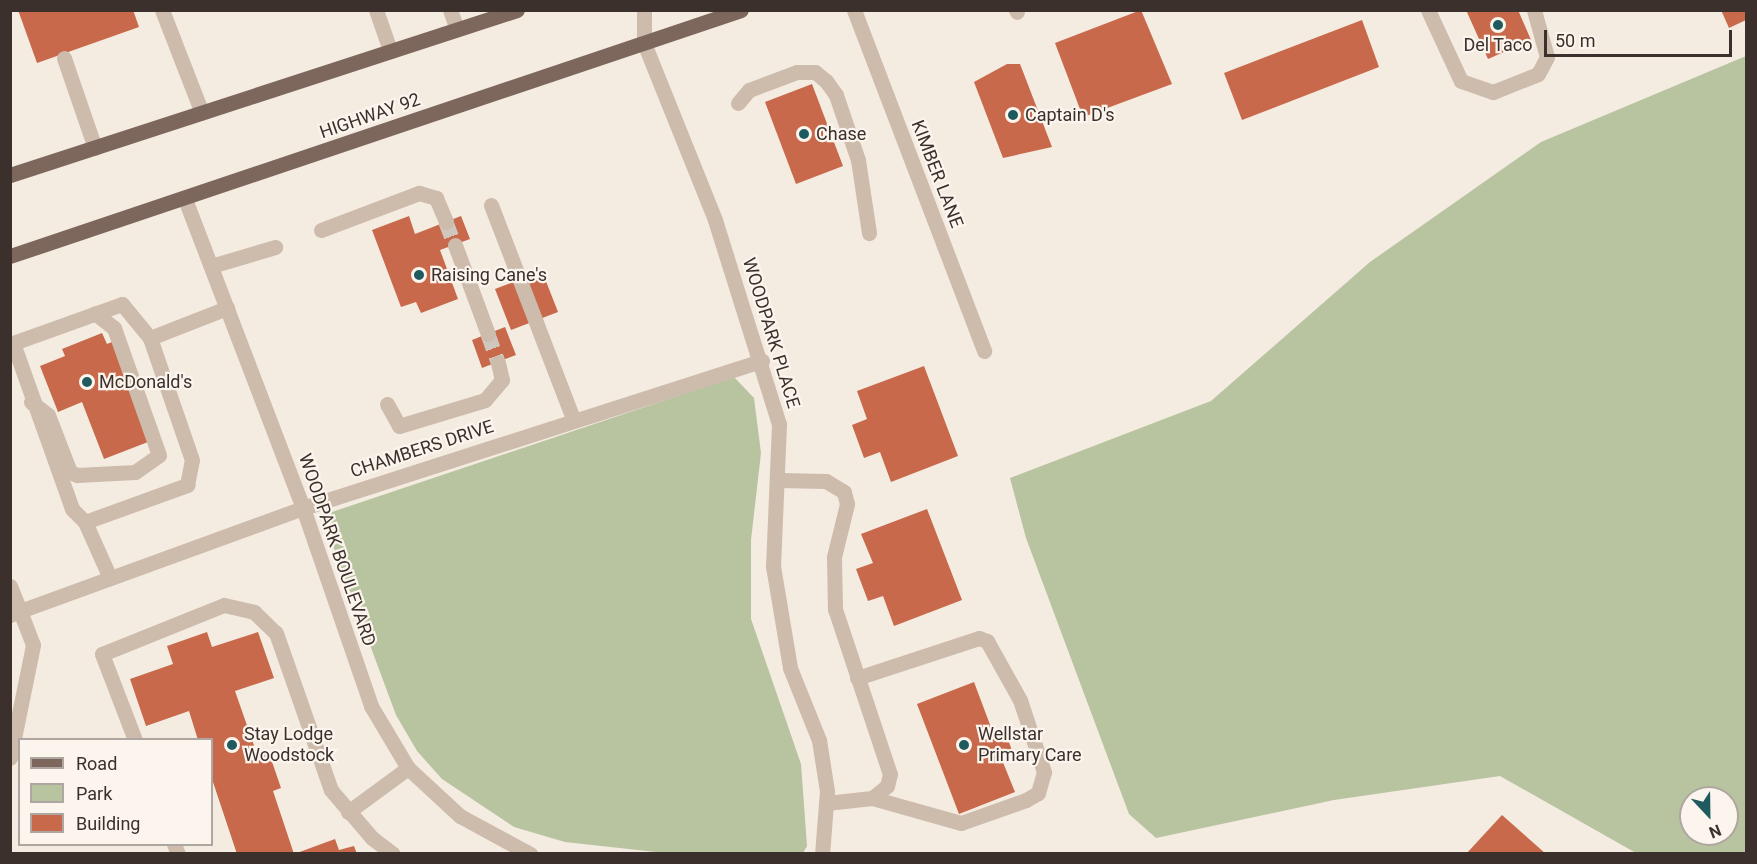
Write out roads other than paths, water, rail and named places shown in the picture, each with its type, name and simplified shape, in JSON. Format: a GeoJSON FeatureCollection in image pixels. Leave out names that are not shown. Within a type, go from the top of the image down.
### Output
{"type":"FeatureCollection","features":[{"type":"Feature","properties":{"kind":"main road"},"geometry":{"type":"LineString","coordinates":[[10,175],[517,10]]}},
{"type":"Feature","properties":{"kind":"main road","name":"HIGHWAY 92"},"geometry":{"type":"LineString","coordinates":[[10,256],[741,10]]}},
{"type":"Feature","properties":{"kind":"street"},"geometry":{"type":"LineString","coordinates":[[162,10],[202,113]]}},
{"type":"Feature","properties":{"kind":"street"},"geometry":{"type":"LineString","coordinates":[[376,10],[390,50]]}},
{"type":"Feature","properties":{"kind":"street"},"geometry":{"type":"LineString","coordinates":[[450,10],[457,29]]}},
{"type":"Feature","properties":{"kind":"street","name":"WOODPARK PLACE"},"geometry":{"type":"LineString","coordinates":[[644,10],[644,43],[715,220],[762,361],[779,424],[780,480],[773,566],[779,622],[790,668],[819,740],[826,803],[822,854]]}},
{"type":"Feature","properties":{"kind":"street","name":"KIMBER LANE"},"geometry":{"type":"LineString","coordinates":[[854,10],[984,351]]}},
{"type":"Feature","properties":{"kind":"street"},"geometry":{"type":"LineString","coordinates":[[1428,10],[1461,81],[1493,92],[1538,74],[1547,57],[1534,10]]}},
{"type":"Feature","properties":{"kind":"street"},"geometry":{"type":"LineString","coordinates":[[64,58],[95,148]]}},
{"type":"Feature","properties":{"kind":"street"},"geometry":{"type":"LineString","coordinates":[[738,104],[750,90],[797,72],[815,72],[826,81],[836,95],[858,160],[869,233]]}},
{"type":"Feature","properties":{"kind":"street"},"geometry":{"type":"LineString","coordinates":[[321,230],[418,193],[436,198],[446,222]]}},
{"type":"Feature","properties":{"kind":"street","name":"WOODPARK BOULEVARD"},"geometry":{"type":"LineString","coordinates":[[185,199],[303,508],[371,706],[408,768],[460,816],[530,854]]}},
{"type":"Feature","properties":{"kind":"street"},"geometry":{"type":"LineString","coordinates":[[491,205],[574,421]]}},
{"type":"Feature","properties":{"kind":"street"},"geometry":{"type":"LineString","coordinates":[[455,245],[488,334]]}},
{"type":"Feature","properties":{"kind":"street"},"geometry":{"type":"LineString","coordinates":[[211,266],[275,247]]}},
{"type":"Feature","properties":{"kind":"street"},"geometry":{"type":"LineString","coordinates":[[86,522],[187,485],[192,460],[150,338],[122,304],[13,343],[31,402],[72,508],[86,522],[110,578]]}},
{"type":"Feature","properties":{"kind":"street"},"geometry":{"type":"LineString","coordinates":[[150,338],[227,308]]}},
{"type":"Feature","properties":{"kind":"street"},"geometry":{"type":"LineString","coordinates":[[31,402],[48,415],[70,471],[77,475],[135,472],[159,455],[114,328],[95,313]]}},
{"type":"Feature","properties":{"kind":"street","name":"CHAMBERS DRIVE"},"geometry":{"type":"LineString","coordinates":[[15,613],[303,508],[762,361]]}},
{"type":"Feature","properties":{"kind":"street"},"geometry":{"type":"LineString","coordinates":[[387,404],[399,426],[485,400],[502,380],[498,362]]}},
{"type":"Feature","properties":{"kind":"street"},"geometry":{"type":"LineString","coordinates":[[780,480],[826,481],[844,492],[847,504],[834,557],[835,609],[890,774],[887,786],[872,798]]}},
{"type":"Feature","properties":{"kind":"street"},"geometry":{"type":"LineString","coordinates":[[10,586],[15,613],[33,645],[10,758]]}},
{"type":"Feature","properties":{"kind":"street"},"geometry":{"type":"LineString","coordinates":[[134,738],[102,654],[224,605],[254,612],[276,633],[331,790],[348,812],[393,854]]}},
{"type":"Feature","properties":{"kind":"street"},"geometry":{"type":"LineString","coordinates":[[826,803],[872,798],[961,823],[1026,800],[1038,793],[1044,772],[1020,700],[987,641],[980,639],[857,678]]}},
{"type":"Feature","properties":{"kind":"street"},"geometry":{"type":"LineString","coordinates":[[348,812],[408,768]]}},
{"type":"Feature","properties":{"kind":"tunnel"},"geometry":{"type":"LineString","coordinates":[[446,222],[455,245]]}},
{"type":"Feature","properties":{"kind":"tunnel"},"geometry":{"type":"LineString","coordinates":[[488,334],[498,362]]}},
{"type":"Feature","properties":{"kind":"place","name":"Del Taco"},"geometry":{"type":"Point","coordinates":[1498,25]}},
{"type":"Feature","properties":{"kind":"place","name":"Captain D's"},"geometry":{"type":"Point","coordinates":[1013,115]}},
{"type":"Feature","properties":{"kind":"place","name":"Chase"},"geometry":{"type":"Point","coordinates":[804,134]}},
{"type":"Feature","properties":{"kind":"place","name":"Raising Cane's"},"geometry":{"type":"Point","coordinates":[419,275]}},
{"type":"Feature","properties":{"kind":"place","name":"McDonald's"},"geometry":{"type":"Point","coordinates":[87,382]}},
{"type":"Feature","properties":{"kind":"place","name":"Stay Lodge Woodstock"},"geometry":{"type":"Point","coordinates":[232,745]}},
{"type":"Feature","properties":{"kind":"place","name":"Wellstar Primary Care"},"geometry":{"type":"Point","coordinates":[964,745]}}]}
